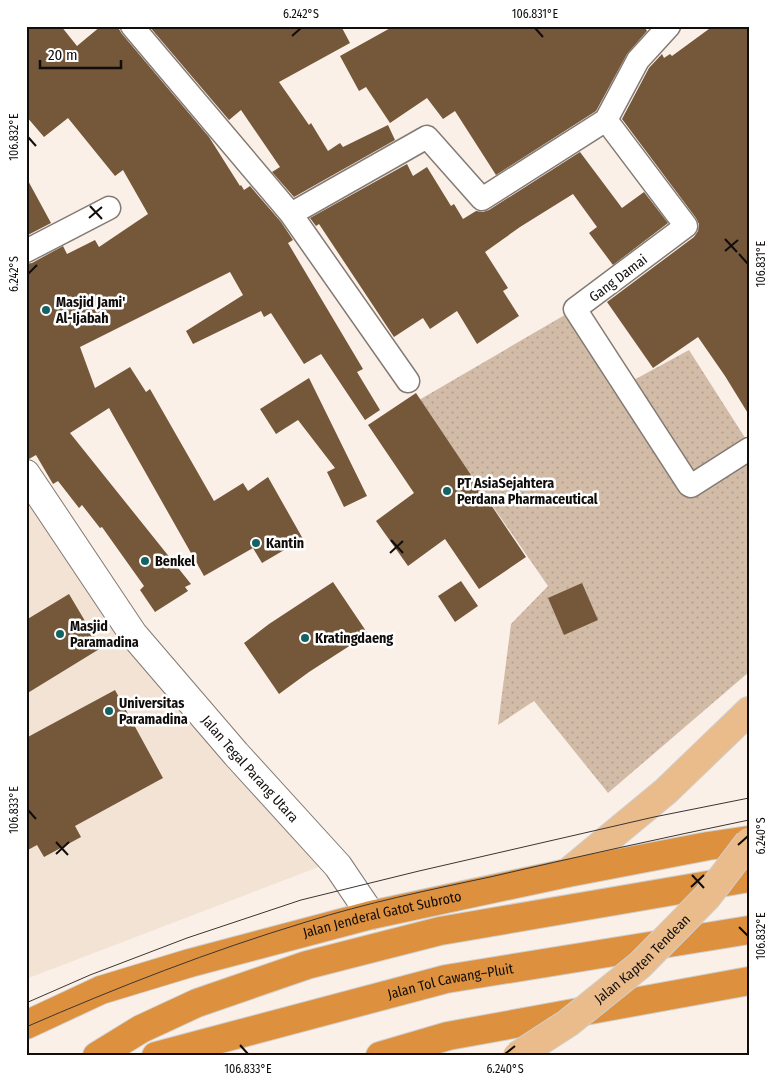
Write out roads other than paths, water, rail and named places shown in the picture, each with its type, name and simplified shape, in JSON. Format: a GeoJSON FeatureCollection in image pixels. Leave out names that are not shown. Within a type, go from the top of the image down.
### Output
{"type":"FeatureCollection","features":[{"type":"Feature","properties":{"kind":"highway","name":"Jalan Jenderal Gatot Subroto"},"geometry":{"type":"LineString","coordinates":[[26,1025],[101,990],[190,963],[371,915],[567,873],[708,846],[749,841]]}},
{"type":"Feature","properties":{"kind":"highway"},"geometry":{"type":"LineString","coordinates":[[97,1056],[141,1029],[197,1003],[307,965],[440,931],[749,878]]}},
{"type":"Feature","properties":{"kind":"highway","name":"Jalan Tol Cawang–Pluit"},"geometry":{"type":"LineString","coordinates":[[156,1056],[446,979],[749,930]]}},
{"type":"Feature","properties":{"kind":"highway"},"geometry":{"type":"LineString","coordinates":[[380,1056],[448,1036],[749,981]]}},
{"type":"Feature","properties":{"kind":"main road"},"geometry":{"type":"LineString","coordinates":[[567,873],[666,791],[749,711]]}},
{"type":"Feature","properties":{"kind":"main road","name":"Jalan Kapten Tendean"},"geometry":{"type":"LineString","coordinates":[[518,1056],[568,1023],[640,965],[707,897],[749,841]]}},
{"type":"Feature","properties":{"kind":"street"},"geometry":{"type":"LineString","coordinates":[[132,26],[291,214],[408,381]]}},
{"type":"Feature","properties":{"kind":"street"},"geometry":{"type":"LineString","coordinates":[[291,214],[427,137],[482,199],[606,120],[638,60],[669,26]]}},
{"type":"Feature","properties":{"kind":"street","name":"Gang Damai"},"geometry":{"type":"LineString","coordinates":[[606,120],[686,226],[575,309],[689,485],[691,486],[749,449]]}},
{"type":"Feature","properties":{"kind":"street"},"geometry":{"type":"LineString","coordinates":[[26,251],[109,208]]}},
{"type":"Feature","properties":{"kind":"street","name":"Jalan Tegal Parang Utara"},"geometry":{"type":"LineString","coordinates":[[26,474],[133,634],[236,754],[338,866],[371,915]]}},
{"type":"Feature","properties":{"kind":"tram line"},"geometry":{"type":"LineString","coordinates":[[26,1003],[90,975],[187,938],[301,900],[654,817],[749,798]]}},
{"type":"Feature","properties":{"kind":"tram line"},"geometry":{"type":"LineString","coordinates":[[26,1027],[199,957],[329,915],[421,892],[749,820]]}},
{"type":"Feature","properties":{"kind":"place","name":"Masjid Jami' Al-Ijabah"},"geometry":{"type":"Point","coordinates":[46,310]}},
{"type":"Feature","properties":{"kind":"place","name":"PT AsiaSejahtera Perdana Pharmaceutical"},"geometry":{"type":"Point","coordinates":[447,491]}},
{"type":"Feature","properties":{"kind":"place","name":"Kantin"},"geometry":{"type":"Point","coordinates":[256,543]}},
{"type":"Feature","properties":{"kind":"place","name":"Benkel"},"geometry":{"type":"Point","coordinates":[145,561]}},
{"type":"Feature","properties":{"kind":"place","name":"Masjid Paramadina"},"geometry":{"type":"Point","coordinates":[60,634]}},
{"type":"Feature","properties":{"kind":"place","name":"Kratingdaeng"},"geometry":{"type":"Point","coordinates":[305,638]}},
{"type":"Feature","properties":{"kind":"place","name":"Universitas Paramadina"},"geometry":{"type":"Point","coordinates":[109,711]}}]}
